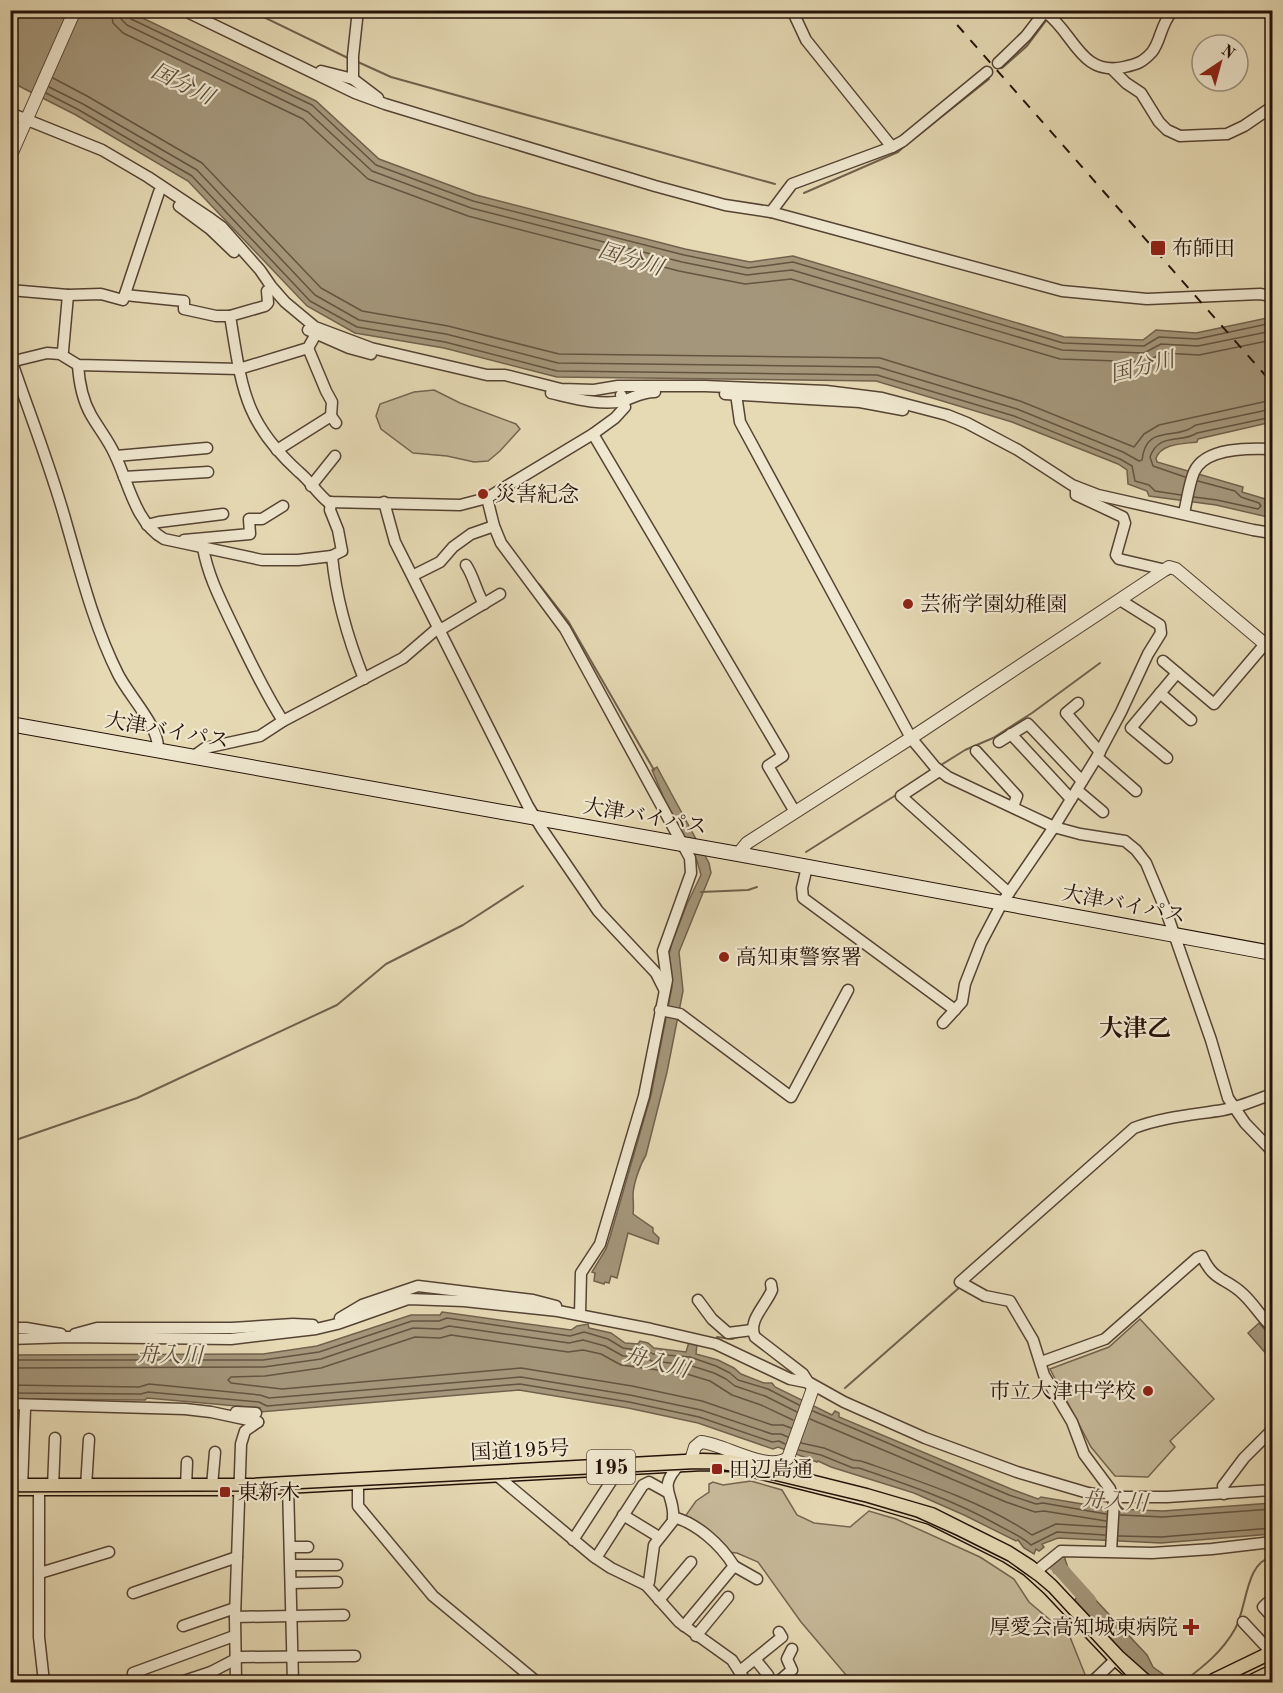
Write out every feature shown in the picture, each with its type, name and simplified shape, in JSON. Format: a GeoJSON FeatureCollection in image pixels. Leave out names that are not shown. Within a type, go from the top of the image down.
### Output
{"type":"FeatureCollection","features":[{"type":"Feature","properties":{"kind":"highway","name":"国道195号"},"geometry":{"type":"LineString","coordinates":[[31,1487],[288,1485],[612,1467],[646,1474],[685,1463],[730,1463],[931,1516],[1007,1554],[1050,1587],[1117,1658],[1144,1683]]}},
{"type":"Feature","properties":{"kind":"highway"},"geometry":{"type":"LineString","coordinates":[[1214,1683],[1272,1654]]}},
{"type":"Feature","properties":{"kind":"main road","name":"大津バイパス"},"geometry":{"type":"LineString","coordinates":[[10,724],[807,867],[1006,898],[1174,935],[1272,952]]}},
{"type":"Feature","properties":{"kind":"street"},"geometry":{"type":"LineString","coordinates":[[10,157],[30,120],[75,10]]}},
{"type":"Feature","properties":{"kind":"street"},"geometry":{"type":"LineString","coordinates":[[183,10],[355,93],[385,104],[725,205],[771,212],[1062,291],[1147,299],[1260,294],[1272,296]]}},
{"type":"Feature","properties":{"kind":"street"},"geometry":{"type":"LineString","coordinates":[[353,75],[358,10]]}},
{"type":"Feature","properties":{"kind":"street"},"geometry":{"type":"LineString","coordinates":[[792,10],[806,40],[892,147]]}},
{"type":"Feature","properties":{"kind":"street"},"geometry":{"type":"LineString","coordinates":[[1113,70],[1138,65],[1151,53],[1155,49],[1163,23],[1173,10]]}},
{"type":"Feature","properties":{"kind":"street"},"geometry":{"type":"LineString","coordinates":[[998,63],[1048,14],[1084,58],[1113,70],[1141,93],[1159,122],[1167,130],[1180,136],[1227,134],[1244,126],[1272,107]]}},
{"type":"Feature","properties":{"kind":"street"},"geometry":{"type":"LineString","coordinates":[[299,66],[353,75],[385,104]]}},
{"type":"Feature","properties":{"kind":"street"},"geometry":{"type":"LineString","coordinates":[[771,212],[792,184],[892,147],[917,130],[987,72]]}},
{"type":"Feature","properties":{"kind":"street"},"geometry":{"type":"LineString","coordinates":[[10,113],[102,150],[222,227],[296,313],[315,327],[371,348],[487,375],[505,375],[561,389],[594,390],[618,386],[776,388],[882,398],[947,415],[980,429],[1076,487],[1109,498],[1185,511],[1272,533]]}},
{"type":"Feature","properties":{"kind":"street"},"geometry":{"type":"LineString","coordinates":[[149,182],[159,192],[210,229],[257,275],[281,309],[304,328],[349,348],[493,383],[504,382],[574,399],[608,402],[623,400],[644,392],[736,394],[860,402],[898,408],[980,429]]}},
{"type":"Feature","properties":{"kind":"street"},"geometry":{"type":"LineString","coordinates":[[10,290],[101,294],[123,300],[159,192]]}},
{"type":"Feature","properties":{"kind":"street"},"geometry":{"type":"LineString","coordinates":[[125,296],[184,301],[184,309],[216,316],[230,316],[265,306],[268,303],[267,291]]}},
{"type":"Feature","properties":{"kind":"street"},"geometry":{"type":"LineString","coordinates":[[60,354],[63,351],[68,294]]}},
{"type":"Feature","properties":{"kind":"street"},"geometry":{"type":"LineString","coordinates":[[230,316],[241,383],[249,408],[277,450],[318,494],[331,502],[460,505],[487,498],[593,434],[615,418],[625,407],[618,386]]}},
{"type":"Feature","properties":{"kind":"street"},"geometry":{"type":"LineString","coordinates":[[158,749],[158,738],[122,682],[108,655],[78,568],[66,521],[11,362],[47,354],[60,354],[78,365],[239,369],[308,348],[316,334]]}},
{"type":"Feature","properties":{"kind":"street"},"geometry":{"type":"LineString","coordinates":[[277,450],[334,419],[332,402],[308,348]]}},
{"type":"Feature","properties":{"kind":"street"},"geometry":{"type":"LineString","coordinates":[[78,365],[79,378],[90,414],[116,456],[147,525],[164,539],[262,560],[277,561],[332,555],[342,552],[338,530],[330,510],[331,502]]}},
{"type":"Feature","properties":{"kind":"street"},"geometry":{"type":"LineString","coordinates":[[736,394],[740,423],[911,738],[939,771],[1054,827],[1080,834],[1125,841],[1146,863],[1166,911],[1212,1040],[1228,1098],[1245,1123],[1272,1151]]}},
{"type":"Feature","properties":{"kind":"street"},"geometry":{"type":"LineString","coordinates":[[593,434],[783,756],[768,766],[795,812]]}},
{"type":"Feature","properties":{"kind":"street"},"geometry":{"type":"LineString","coordinates":[[116,456],[207,448]]}},
{"type":"Feature","properties":{"kind":"street"},"geometry":{"type":"LineString","coordinates":[[1185,511],[1194,473],[1207,456],[1253,448],[1272,449]]}},
{"type":"Feature","properties":{"kind":"street"},"geometry":{"type":"LineString","coordinates":[[311,486],[335,456]]}},
{"type":"Feature","properties":{"kind":"street"},"geometry":{"type":"LineString","coordinates":[[124,477],[208,472]]}},
{"type":"Feature","properties":{"kind":"street"},"geometry":{"type":"LineString","coordinates":[[1076,487],[1076,495],[1123,517],[1125,523],[1116,555],[1119,559],[1166,570]]}},
{"type":"Feature","properties":{"kind":"street"},"geometry":{"type":"LineString","coordinates":[[487,498],[501,543],[565,629],[690,858],[692,873],[663,951],[667,980],[664,989],[663,1011],[644,1096],[600,1244],[581,1273],[580,1314]]}},
{"type":"Feature","properties":{"kind":"street"},"geometry":{"type":"LineString","coordinates":[[384,502],[395,542],[414,575],[536,818],[598,911],[656,974],[664,989]]}},
{"type":"Feature","properties":{"kind":"street"},"geometry":{"type":"LineString","coordinates":[[178,541],[250,534],[249,519],[262,519],[283,506]]}},
{"type":"Feature","properties":{"kind":"street"},"geometry":{"type":"LineString","coordinates":[[147,525],[223,514]]}},
{"type":"Feature","properties":{"kind":"street"},"geometry":{"type":"LineString","coordinates":[[414,575],[440,562],[453,547],[471,534],[494,526]]}},
{"type":"Feature","properties":{"kind":"street"},"geometry":{"type":"LineString","coordinates":[[203,548],[207,570],[249,661],[283,721]]}},
{"type":"Feature","properties":{"kind":"street"},"geometry":{"type":"LineString","coordinates":[[332,555],[334,581],[347,637],[364,679]]}},
{"type":"Feature","properties":{"kind":"street"},"geometry":{"type":"LineString","coordinates":[[466,565],[484,604]]}},
{"type":"Feature","properties":{"kind":"street"},"geometry":{"type":"LineString","coordinates":[[738,854],[747,843],[911,738],[1169,567],[1176,569],[1269,647],[1214,704],[1163,662]]}},
{"type":"Feature","properties":{"kind":"street"},"geometry":{"type":"LineString","coordinates":[[194,756],[205,748],[260,736],[283,721],[403,658],[440,629],[500,594]]}},
{"type":"Feature","properties":{"kind":"street"},"geometry":{"type":"LineString","coordinates":[[943,1023],[962,1002],[965,984],[981,943],[1006,898],[1054,827],[1098,754],[1148,654],[1161,633],[1160,626],[1120,600]]}},
{"type":"Feature","properties":{"kind":"street"},"geometry":{"type":"LineString","coordinates":[[1167,758],[1131,728],[1177,673]]}},
{"type":"Feature","properties":{"kind":"street"},"geometry":{"type":"LineString","coordinates":[[1160,693],[1191,720]]}},
{"type":"Feature","properties":{"kind":"street"},"geometry":{"type":"LineString","coordinates":[[1078,703],[1066,714],[1098,754],[1136,791]]}},
{"type":"Feature","properties":{"kind":"street"},"geometry":{"type":"LineString","coordinates":[[999,742],[1028,724],[1077,790]]}},
{"type":"Feature","properties":{"kind":"street"},"geometry":{"type":"LineString","coordinates":[[1011,734],[1103,812]]}},
{"type":"Feature","properties":{"kind":"street"},"geometry":{"type":"LineString","coordinates":[[976,751],[1017,796],[1013,807]]}},
{"type":"Feature","properties":{"kind":"street"},"geometry":{"type":"LineString","coordinates":[[939,771],[901,796],[1006,898]]}},
{"type":"Feature","properties":{"kind":"street"},"geometry":{"type":"LineString","coordinates":[[807,867],[802,888],[803,898],[955,1010]]}},
{"type":"Feature","properties":{"kind":"street"},"geometry":{"type":"LineString","coordinates":[[663,1011],[680,1014],[791,1097],[848,990]]}},
{"type":"Feature","properties":{"kind":"street"},"geometry":{"type":"LineString","coordinates":[[1034,1573],[1061,1551],[1107,1553],[1111,1549],[1114,1499],[1110,1489],[1084,1454],[1072,1422],[1044,1375],[1033,1340],[1010,1301],[985,1296],[960,1282],[1134,1128],[1154,1120],[1233,1108],[1272,1094]]}},
{"type":"Feature","properties":{"kind":"street"},"geometry":{"type":"LineString","coordinates":[[1041,1362],[1105,1339],[1202,1256],[1209,1270],[1244,1295],[1272,1327]]}},
{"type":"Feature","properties":{"kind":"street"},"geometry":{"type":"LineString","coordinates":[[667,1492],[669,1479],[701,1442],[769,1463],[780,1463],[788,1458],[811,1387],[803,1374],[755,1336],[752,1330],[754,1320],[772,1290],[771,1284]]}},
{"type":"Feature","properties":{"kind":"street"},"geometry":{"type":"LineString","coordinates":[[10,1339],[69,1337],[97,1328],[200,1329],[293,1324],[317,1325],[336,1320],[362,1305],[418,1286],[533,1300],[580,1314],[716,1344],[891,1424],[977,1459],[1114,1499],[1272,1490]]}},
{"type":"Feature","properties":{"kind":"street"},"geometry":{"type":"LineString","coordinates":[[698,1300],[712,1319],[728,1333],[752,1330]]}},
{"type":"Feature","properties":{"kind":"street"},"geometry":{"type":"LineString","coordinates":[[10,1328],[53,1332],[69,1337]]}},
{"type":"Feature","properties":{"kind":"street"},"geometry":{"type":"LineString","coordinates":[[10,1404],[148,1407],[256,1413]]}},
{"type":"Feature","properties":{"kind":"street"},"geometry":{"type":"LineString","coordinates":[[25,1409],[21,1431],[31,1487],[40,1573],[39,1637],[44,1683]]}},
{"type":"Feature","properties":{"kind":"street"},"geometry":{"type":"LineString","coordinates":[[211,1412],[258,1422],[245,1431],[241,1444],[234,1636],[236,1683]]}},
{"type":"Feature","properties":{"kind":"street"},"geometry":{"type":"LineString","coordinates":[[1224,1494],[1223,1486],[1232,1473],[1272,1430]]}},
{"type":"Feature","properties":{"kind":"street"},"geometry":{"type":"LineString","coordinates":[[31,1487],[55,1438]]}},
{"type":"Feature","properties":{"kind":"street"},"geometry":{"type":"LineString","coordinates":[[86,1487],[89,1438]]}},
{"type":"Feature","properties":{"kind":"street"},"geometry":{"type":"LineString","coordinates":[[212,1486],[214,1452]]}},
{"type":"Feature","properties":{"kind":"street"},"geometry":{"type":"LineString","coordinates":[[186,1487],[187,1462]]}},
{"type":"Feature","properties":{"kind":"street"},"geometry":{"type":"LineString","coordinates":[[573,1540],[612,1480],[612,1467]]}},
{"type":"Feature","properties":{"kind":"street"},"geometry":{"type":"LineString","coordinates":[[495,1474],[596,1558],[646,1585],[684,1626],[729,1657],[746,1683]]}},
{"type":"Feature","properties":{"kind":"street"},"geometry":{"type":"LineString","coordinates":[[596,1558],[646,1474],[667,1492],[671,1500],[673,1517],[652,1551],[649,1582],[646,1585]]}},
{"type":"Feature","properties":{"kind":"street"},"geometry":{"type":"LineString","coordinates":[[358,1481],[358,1506],[433,1596],[537,1683]]}},
{"type":"Feature","properties":{"kind":"street"},"geometry":{"type":"LineString","coordinates":[[288,1485],[293,1683]]}},
{"type":"Feature","properties":{"kind":"street"},"geometry":{"type":"LineString","coordinates":[[623,1515],[659,1537]]}},
{"type":"Feature","properties":{"kind":"street"},"geometry":{"type":"LineString","coordinates":[[673,1517],[693,1526],[714,1541],[734,1566],[757,1579]]}},
{"type":"Feature","properties":{"kind":"street"},"geometry":{"type":"LineString","coordinates":[[1111,1549],[1152,1553],[1272,1542]]}},
{"type":"Feature","properties":{"kind":"street"},"geometry":{"type":"LineString","coordinates":[[290,1547],[308,1547]]}},
{"type":"Feature","properties":{"kind":"street"},"geometry":{"type":"LineString","coordinates":[[40,1573],[109,1552]]}},
{"type":"Feature","properties":{"kind":"street"},"geometry":{"type":"LineString","coordinates":[[133,1593],[237,1557]]}},
{"type":"Feature","properties":{"kind":"street"},"geometry":{"type":"LineString","coordinates":[[659,1600],[691,1562]]}},
{"type":"Feature","properties":{"kind":"street"},"geometry":{"type":"LineString","coordinates":[[291,1565],[337,1564]]}},
{"type":"Feature","properties":{"kind":"street"},"geometry":{"type":"LineString","coordinates":[[684,1626],[734,1566]]}},
{"type":"Feature","properties":{"kind":"street"},"geometry":{"type":"LineString","coordinates":[[291,1583],[337,1582]]}},
{"type":"Feature","properties":{"kind":"street"},"geometry":{"type":"LineString","coordinates":[[696,1636],[729,1597]]}},
{"type":"Feature","properties":{"kind":"street"},"geometry":{"type":"LineString","coordinates":[[1267,1603],[1263,1607],[1272,1617]]}},
{"type":"Feature","properties":{"kind":"street"},"geometry":{"type":"LineString","coordinates":[[183,1626],[235,1612],[291,1617],[344,1615]]}},
{"type":"Feature","properties":{"kind":"street"},"geometry":{"type":"LineString","coordinates":[[1243,1622],[1272,1654]]}},
{"type":"Feature","properties":{"kind":"street"},"geometry":{"type":"LineString","coordinates":[[740,1671],[782,1637],[779,1632]]}},
{"type":"Feature","properties":{"kind":"street"},"geometry":{"type":"LineString","coordinates":[[133,1673],[158,1660],[234,1636]]}},
{"type":"Feature","properties":{"kind":"street"},"geometry":{"type":"LineString","coordinates":[[778,1683],[792,1670],[787,1659],[792,1649]]}},
{"type":"Feature","properties":{"kind":"street"},"geometry":{"type":"LineString","coordinates":[[181,1683],[211,1672],[240,1657],[355,1656]]}},
{"type":"Feature","properties":{"kind":"street"},"geometry":{"type":"LineString","coordinates":[[1092,1683],[1117,1658]]}},
{"type":"Feature","properties":{"kind":"street"},"geometry":{"type":"LineString","coordinates":[[755,1659],[768,1675]]}},
{"type":"Feature","properties":{"kind":"shaded area"},"geometry":{"type":"Polygon","coordinates":[[[434,390],[460,403],[516,424],[520,429],[488,461],[474,462],[447,456],[413,453],[381,429],[376,416],[380,404],[414,392],[434,390]]]}},
{"type":"Feature","properties":{"kind":"shaded area"},"geometry":{"type":"Polygon","coordinates":[[[1140,1319],[1214,1399],[1170,1441],[1175,1447],[1148,1477],[1115,1476],[1091,1447],[1050,1369],[1109,1347],[1140,1319]]]}},
{"type":"Feature","properties":{"kind":"shaded area"},"geometry":{"type":"Polygon","coordinates":[[[751,1481],[782,1490],[797,1515],[814,1523],[850,1527],[869,1511],[896,1519],[980,1557],[1014,1579],[1029,1602],[1070,1637],[1088,1682],[852,1682],[801,1622],[758,1562],[737,1553],[726,1552],[684,1518],[696,1501],[709,1492],[709,1484],[713,1482],[723,1485],[751,1481]]]}},
{"type":"Feature","properties":{"kind":"water","name":"国分川"},"geometry":{"type":"Polygon","coordinates":[[[10,11],[128,11],[316,101],[379,159],[476,195],[685,249],[750,262],[793,256],[1064,337],[1143,340],[1156,330],[1196,333],[1272,317],[1272,422],[1198,439],[1197,442],[1174,445],[1163,449],[1156,458],[1157,462],[1243,487],[1242,492],[1272,501],[1272,518],[1216,505],[1149,496],[1147,491],[1128,484],[1127,470],[1118,464],[1012,422],[876,381],[557,377],[444,348],[355,333],[307,306],[188,181],[76,115],[11,82],[10,11]]]}},
{"type":"Feature","properties":{"kind":"water"},"geometry":{"type":"Polygon","coordinates":[[[657,767],[709,863],[711,873],[679,952],[683,991],[667,1072],[646,1155],[633,1194],[633,1214],[653,1228],[653,1232],[659,1238],[658,1244],[628,1233],[617,1278],[611,1276],[609,1283],[604,1284],[594,1281],[595,1273],[592,1272],[606,1249],[610,1237],[651,1095],[672,987],[668,958],[687,904],[701,875],[697,861],[666,803],[652,770],[657,767]]]}},
{"type":"Feature","properties":{"kind":"water","name":"舟入川"},"geometry":{"type":"Polygon","coordinates":[[[442,1312],[571,1330],[588,1324],[589,1328],[611,1333],[625,1343],[638,1344],[640,1341],[654,1348],[686,1352],[689,1342],[697,1344],[696,1354],[718,1360],[741,1374],[764,1383],[772,1383],[775,1387],[832,1415],[835,1411],[839,1413],[839,1417],[1038,1499],[1041,1497],[1112,1509],[1163,1511],[1272,1503],[1272,1534],[1161,1543],[1058,1538],[1042,1544],[1044,1547],[1039,1551],[1036,1549],[1034,1554],[1024,1548],[1018,1540],[914,1493],[831,1467],[778,1447],[773,1449],[698,1423],[628,1408],[519,1390],[260,1412],[260,1408],[147,1398],[145,1400],[11,1399],[11,1355],[263,1354],[317,1346],[411,1315],[440,1315],[442,1312]]]}},
{"type":"Feature","properties":{"kind":"water"},"geometry":{"type":"Polygon","coordinates":[[[1259,1323],[1272,1338],[1272,1352],[1268,1356],[1248,1333],[1259,1323]]]}},
{"type":"Feature","properties":{"kind":"water"},"geometry":{"type":"Polygon","coordinates":[[[1064,1556],[1068,1568],[1076,1579],[1147,1655],[1153,1667],[1174,1682],[1155,1679],[1139,1670],[1074,1601],[1081,1592],[1060,1568],[1054,1573],[1050,1563],[1064,1556]]]}},
{"type":"Feature","properties":{"kind":"waterway"},"geometry":{"type":"LineString","coordinates":[[249,10],[350,59]]}},
{"type":"Feature","properties":{"kind":"waterway"},"geometry":{"type":"LineString","coordinates":[[1002,68],[1027,46],[1048,18]]}},
{"type":"Feature","properties":{"kind":"waterway"},"geometry":{"type":"LineString","coordinates":[[358,62],[391,77],[775,184]]}},
{"type":"Feature","properties":{"kind":"waterway"},"geometry":{"type":"LineString","coordinates":[[911,141],[989,79]]}},
{"type":"Feature","properties":{"kind":"waterway"},"geometry":{"type":"LineString","coordinates":[[804,193],[898,152],[907,144]]}},
{"type":"Feature","properties":{"kind":"waterway"},"geometry":{"type":"LineString","coordinates":[[539,584],[568,621],[654,770]]}},
{"type":"Feature","properties":{"kind":"waterway"},"geometry":{"type":"LineString","coordinates":[[941,765],[965,750],[993,738],[1032,713],[1100,663]]}},
{"type":"Feature","properties":{"kind":"waterway"},"geometry":{"type":"LineString","coordinates":[[806,852],[896,795]]}},
{"type":"Feature","properties":{"kind":"waterway"},"geometry":{"type":"LineString","coordinates":[[10,1142],[137,1098],[337,1005],[386,964],[463,925],[523,886]]}},
{"type":"Feature","properties":{"kind":"waterway"},"geometry":{"type":"LineString","coordinates":[[701,892],[748,890],[757,887]]}},
{"type":"Feature","properties":{"kind":"waterway"},"geometry":{"type":"LineString","coordinates":[[845,1388],[960,1287]]}},
{"type":"Feature","properties":{"kind":"waterway"},"geometry":{"type":"LineString","coordinates":[[717,1337],[732,1339],[737,1337]]}},
{"type":"Feature","properties":{"kind":"waterway"},"geometry":{"type":"LineString","coordinates":[[1183,1682],[1212,1658],[1230,1637],[1239,1620],[1252,1577],[1263,1561],[1272,1557]]}},
{"type":"Feature","properties":{"kind":"waterway"},"geometry":{"type":"LineString","coordinates":[[1053,1561],[1089,1601]]}},
{"type":"Feature","properties":{"kind":"tram line"},"geometry":{"type":"LineString","coordinates":[[10,1492],[256,1491],[691,1469],[717,1469],[747,1474],[865,1502],[916,1517],[1008,1561],[1049,1592],[1132,1682]]}},
{"type":"Feature","properties":{"kind":"tram line"},"geometry":{"type":"LineString","coordinates":[[1226,1682],[1272,1660]]}},
{"type":"Feature","properties":{"kind":"railway"},"geometry":{"type":"LineString","coordinates":[[944,10],[1272,383]]}},
{"type":"Feature","properties":{"kind":"place","name":"布師田"},"geometry":{"type":"Point","coordinates":[1158,248]}},
{"type":"Feature","properties":{"kind":"place","name":"災害紀念"},"geometry":{"type":"Point","coordinates":[483,494]}},
{"type":"Feature","properties":{"kind":"place","name":"芸術学園幼稚園"},"geometry":{"type":"Point","coordinates":[908,604]}},
{"type":"Feature","properties":{"kind":"place","name":"高知東警察署"},"geometry":{"type":"Point","coordinates":[724,957]}},
{"type":"Feature","properties":{"kind":"place","name":"市立大津中学校"},"geometry":{"type":"Point","coordinates":[1148,1391]}},
{"type":"Feature","properties":{"kind":"place","name":"田辺島通"},"geometry":{"type":"Point","coordinates":[717,1469]}},
{"type":"Feature","properties":{"kind":"place","name":"東新木"},"geometry":{"type":"Point","coordinates":[225,1492]}},
{"type":"Feature","properties":{"kind":"place","name":"厚愛会高知城東病院"},"geometry":{"type":"Point","coordinates":[1191,1627]}},
{"type":"Feature","properties":{"kind":"district","name":"大津乙"},"geometry":{"type":"Point","coordinates":[1135,1028]}}]}
